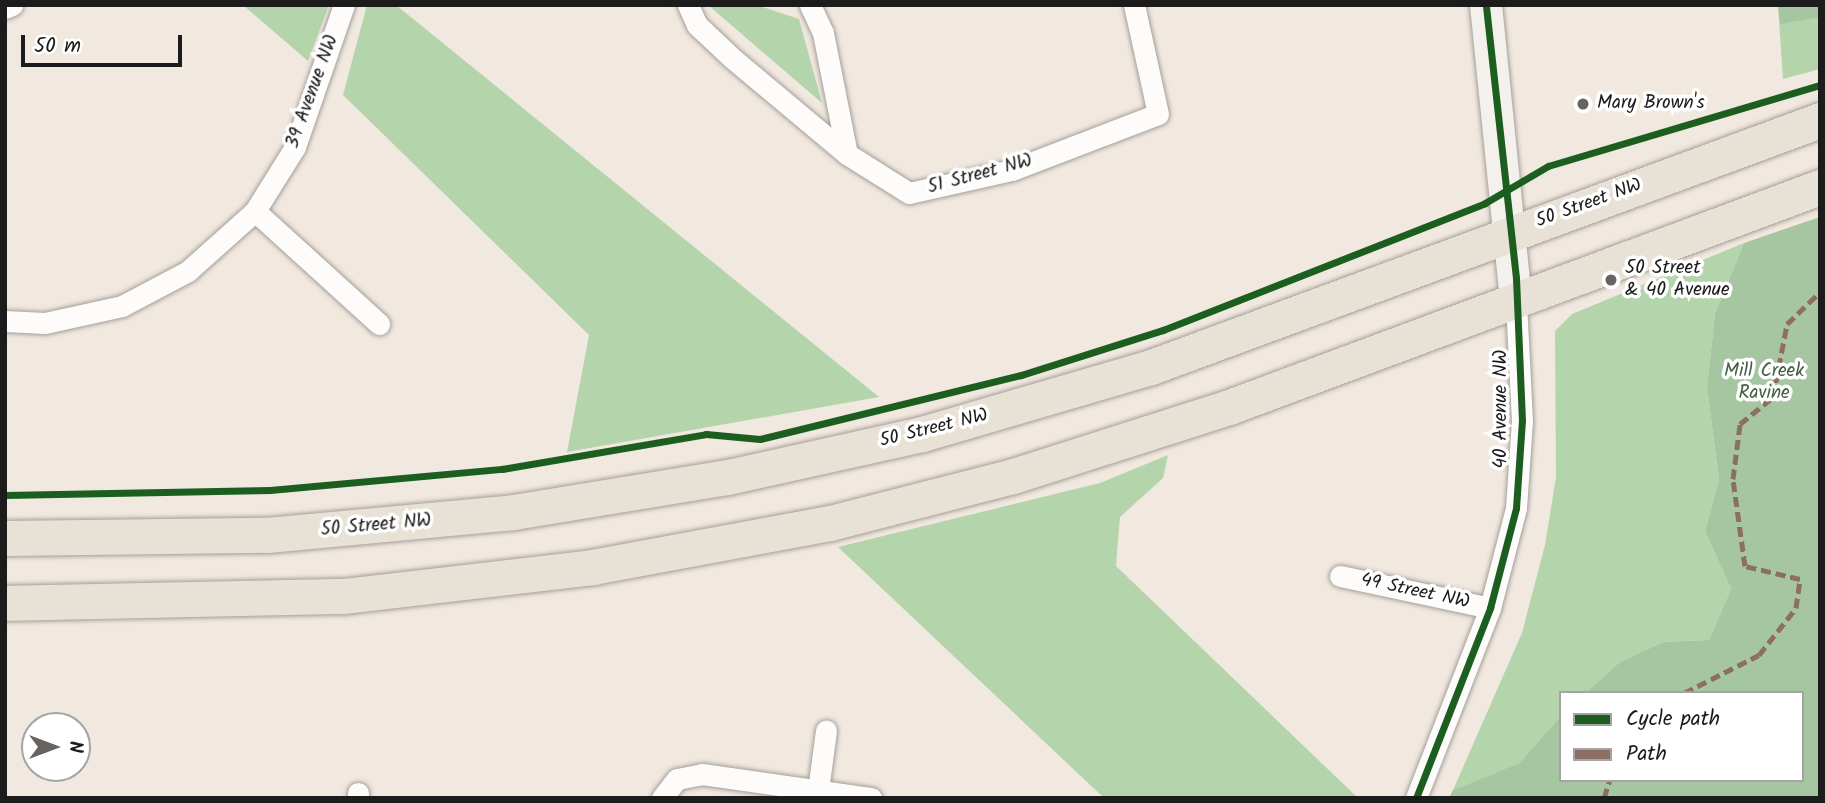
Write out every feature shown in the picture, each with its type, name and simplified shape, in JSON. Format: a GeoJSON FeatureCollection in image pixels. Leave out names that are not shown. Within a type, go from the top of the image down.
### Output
{"type":"FeatureCollection","features":[{"type":"Feature","properties":{"kind":"main road","name":"50 Street NW"},"geometry":{"type":"LineString","coordinates":[[5,538],[152,540],[382,527],[728,477],[922,434],[1151,367],[1820,120]]}},
{"type":"Feature","properties":{"kind":"main road"},"geometry":{"type":"LineString","coordinates":[[5,603],[343,596],[592,567],[831,523],[1115,446],[1516,302],[1820,187]]}},
{"type":"Feature","properties":{"kind":"street"},"geometry":{"type":"LineString","coordinates":[[5,8],[12,5]]}},
{"type":"Feature","properties":{"kind":"street","name":"39 Avenue NW"},"geometry":{"type":"LineString","coordinates":[[5,321],[45,323],[122,306],[188,271],[255,211],[295,147],[344,5]]}},
{"type":"Feature","properties":{"kind":"street","name":"51 Street NW"},"geometry":{"type":"LineString","coordinates":[[688,5],[697,25],[732,58],[847,155],[909,193],[1012,170],[1158,114],[1134,5]]}},
{"type":"Feature","properties":{"kind":"street"},"geometry":{"type":"LineString","coordinates":[[810,5],[823,33],[847,155]]}},
{"type":"Feature","properties":{"kind":"street","name":"40 Avenue NW"},"geometry":{"type":"LineString","coordinates":[[1416,798],[1490,608],[1516,508],[1522,421],[1512,232],[1486,5]]}},
{"type":"Feature","properties":{"kind":"street"},"geometry":{"type":"LineString","coordinates":[[255,211],[379,324]]}},
{"type":"Feature","properties":{"kind":"street","name":"49 Street NW"},"geometry":{"type":"LineString","coordinates":[[1340,576],[1490,608]]}},
{"type":"Feature","properties":{"kind":"street"},"geometry":{"type":"LineString","coordinates":[[818,790],[826,731]]}},
{"type":"Feature","properties":{"kind":"street"},"geometry":{"type":"LineString","coordinates":[[666,791],[702,774],[871,798]]}},
{"type":"Feature","properties":{"kind":"green space"},"geometry":{"type":"Polygon","coordinates":[[[243,5],[329,5],[308,61],[243,5]]]}},
{"type":"Feature","properties":{"kind":"green space"},"geometry":{"type":"Polygon","coordinates":[[[367,5],[396,5],[879,397],[567,452],[589,335],[343,95],[367,5]]]}},
{"type":"Feature","properties":{"kind":"green space"},"geometry":{"type":"Polygon","coordinates":[[[708,5],[757,5],[799,19],[822,103],[708,5]]]}},
{"type":"Feature","properties":{"kind":"green space"},"geometry":{"type":"Polygon","coordinates":[[[1778,5],[1820,5],[1820,69],[1783,79],[1778,5]]]}},
{"type":"Feature","properties":{"kind":"green space"},"geometry":{"type":"Polygon","coordinates":[[[1778,5],[1820,5],[1820,17],[1780,24],[1778,5]]]}},
{"type":"Feature","properties":{"kind":"green space","name":"Mill Creek Ravine"},"geometry":{"type":"Polygon","coordinates":[[[1820,217],[1820,798],[1449,798],[1453,790],[1519,763],[1559,718],[1559,782],[1804,782],[1804,691],[1587,691],[1620,662],[1663,642],[1709,640],[1731,589],[1705,531],[1719,480],[1707,387],[1715,314],[1744,243],[1820,217]]]}},
{"type":"Feature","properties":{"kind":"green space"},"geometry":{"type":"Polygon","coordinates":[[[1744,243],[1715,314],[1707,387],[1719,480],[1705,531],[1731,589],[1709,640],[1663,642],[1620,662],[1587,691],[1559,691],[1559,718],[1519,763],[1453,790],[1522,633],[1545,545],[1556,477],[1555,331],[1572,314],[1744,243]]]}},
{"type":"Feature","properties":{"kind":"green space"},"geometry":{"type":"Polygon","coordinates":[[[1168,455],[1163,478],[1120,517],[1116,566],[1358,798],[1104,798],[838,547],[1100,483],[1168,455]]]}},
{"type":"Feature","properties":{"kind":"marked path"},"geometry":{"type":"LineString","coordinates":[[1688,691],[1759,655],[1796,608],[1800,579],[1745,566],[1733,479],[1740,424],[1773,397],[1787,324],[1820,292]]}},
{"type":"Feature","properties":{"kind":"marked path"},"geometry":{"type":"LineString","coordinates":[[1604,798],[1609,782]]}},
{"type":"Feature","properties":{"kind":"cycle path"},"geometry":{"type":"LineString","coordinates":[[1416,798],[1490,608],[1516,508],[1522,421],[1516,278],[1486,5]]}},
{"type":"Feature","properties":{"kind":"cycle path"},"geometry":{"type":"LineString","coordinates":[[5,495],[270,490],[502,469],[706,434],[760,439],[1021,375],[1163,330],[1485,203],[1548,166],[1820,85]]}},
{"type":"Feature","properties":{"kind":"place","name":"Mary Brown's"},"geometry":{"type":"Point","coordinates":[1583,104]}},
{"type":"Feature","properties":{"kind":"place","name":"50 Street & 40 Avenue"},"geometry":{"type":"Point","coordinates":[1611,280]}}]}
